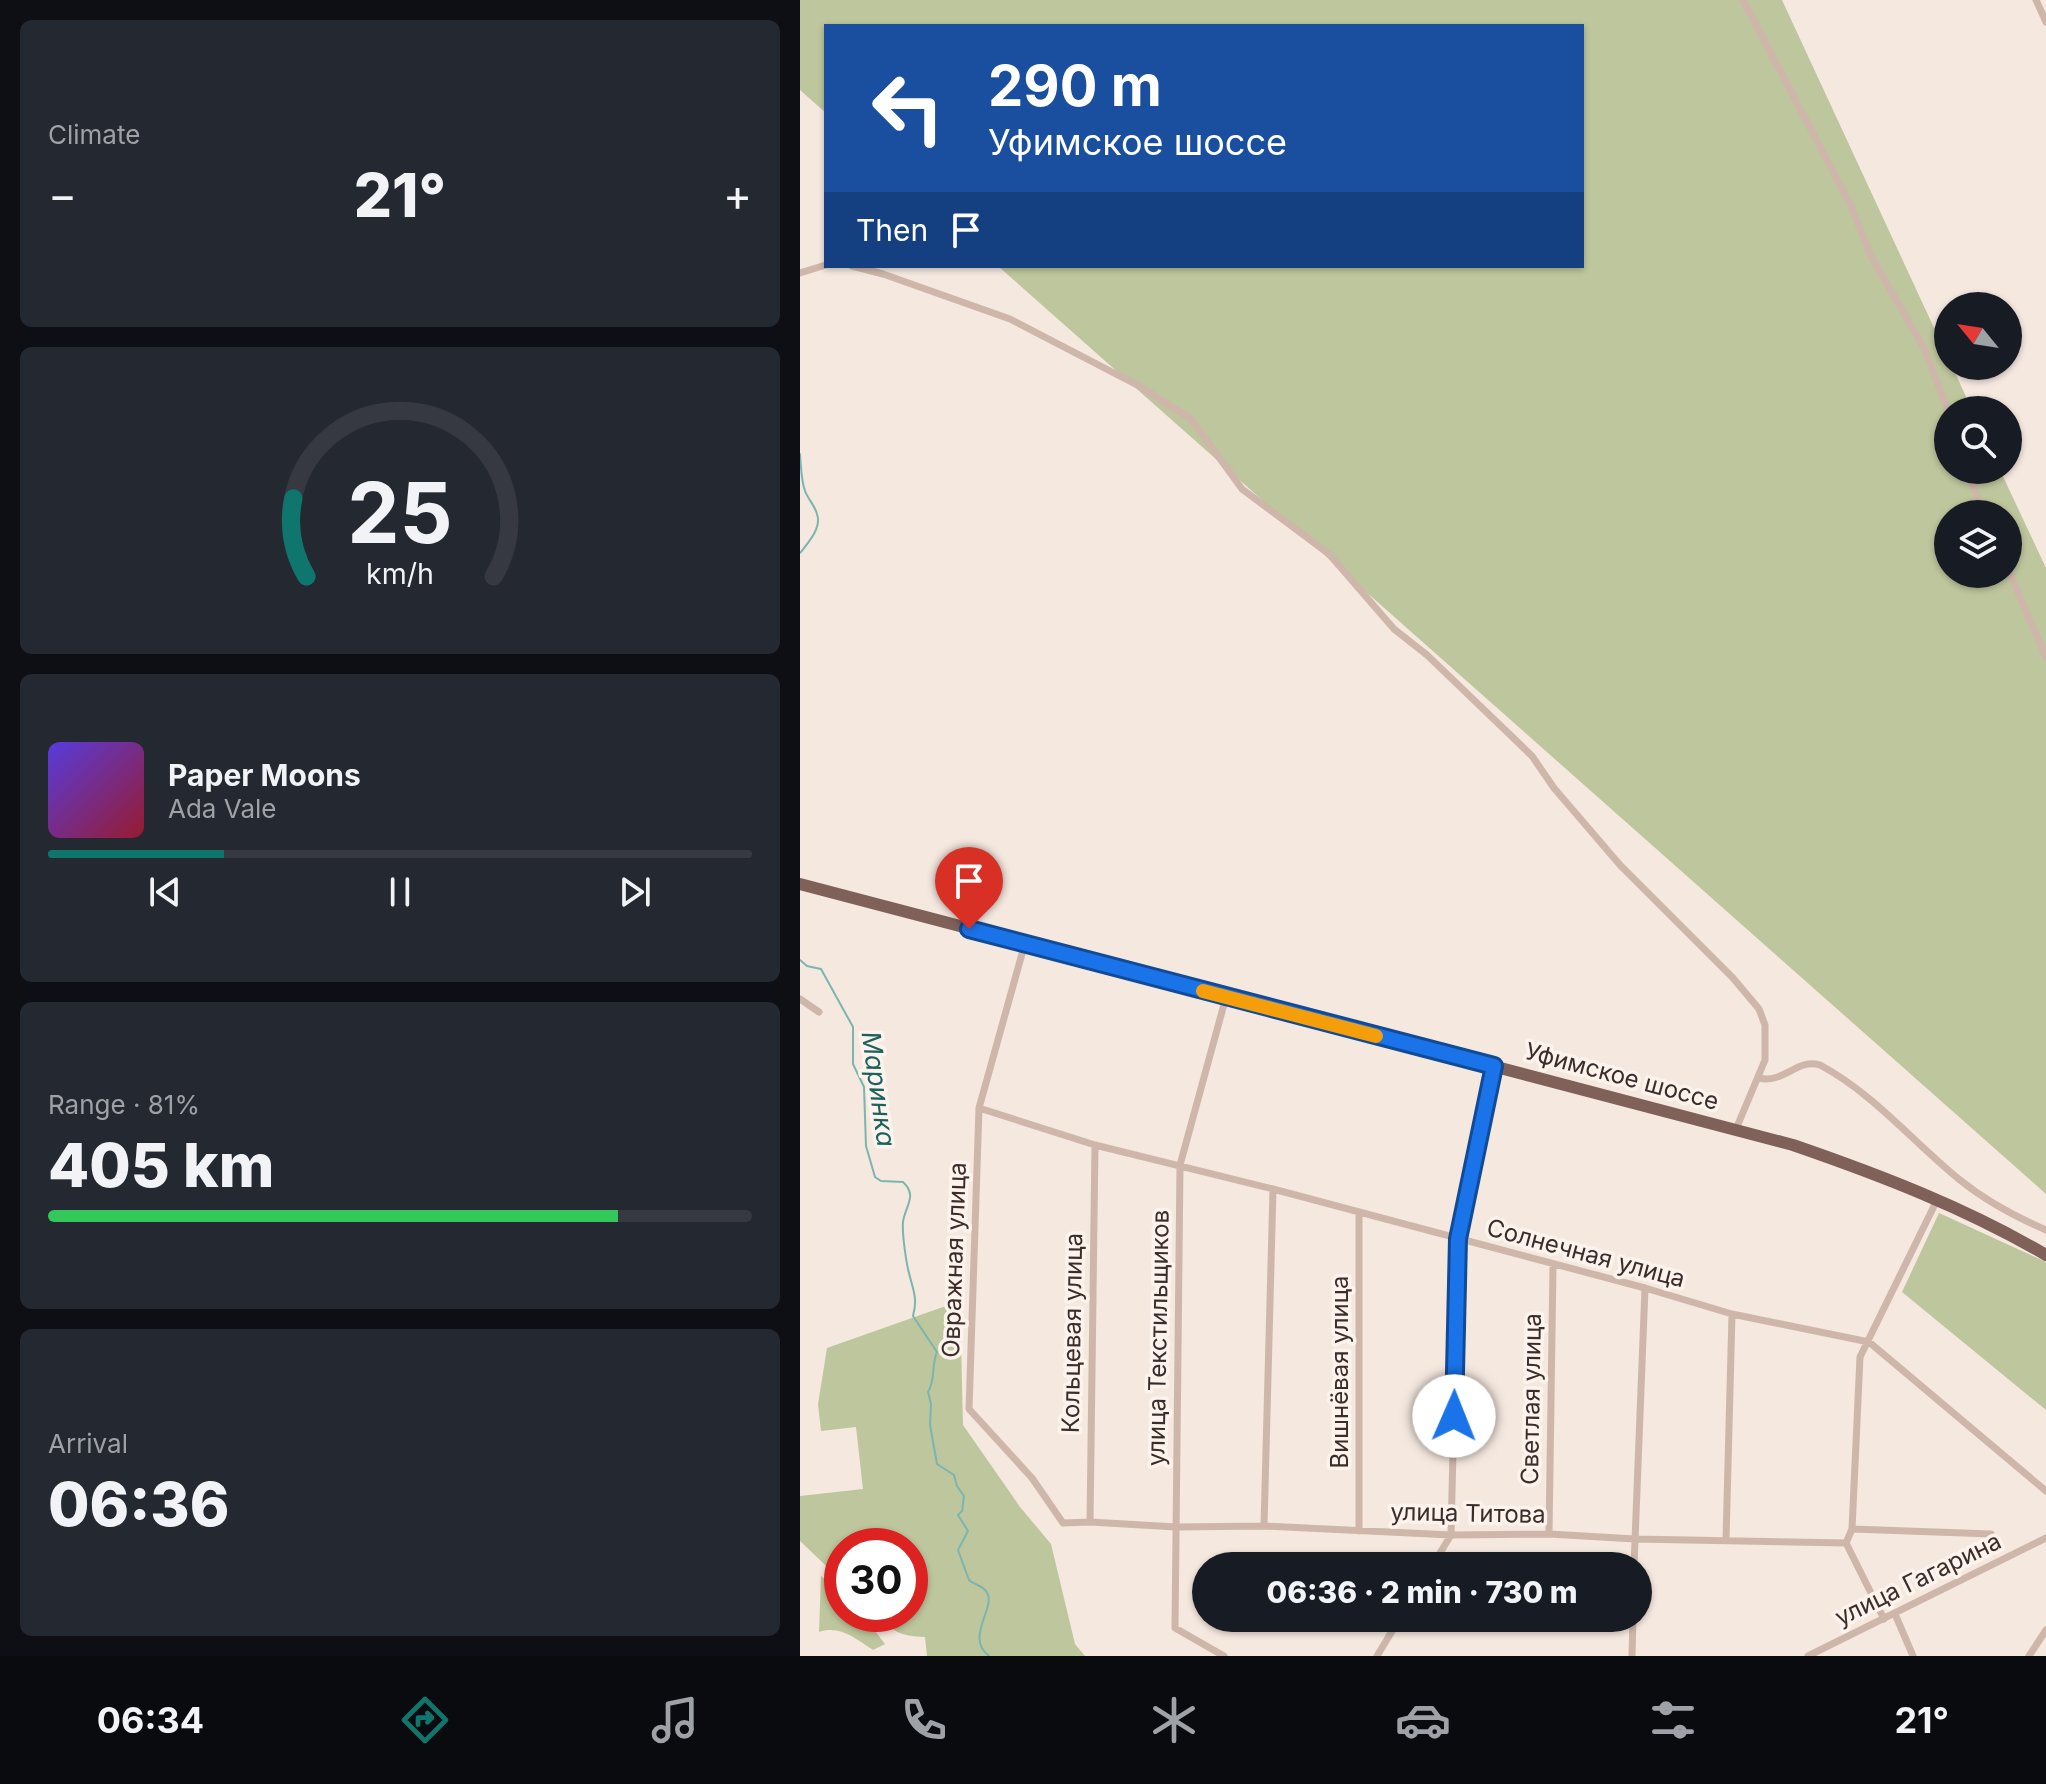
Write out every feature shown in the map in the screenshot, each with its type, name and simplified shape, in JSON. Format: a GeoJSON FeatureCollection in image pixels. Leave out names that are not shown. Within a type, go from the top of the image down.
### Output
{"type":"FeatureCollection","features":[{"type":"Feature","properties":{"kind":"main road","name":"Уфимское шоссе"},"geometry":{"type":"LineString","coordinates":[[800,884],[1736,1129],[1866,1170],[1999,1227],[2046,1255]]}},
{"type":"Feature","properties":{"kind":"street"},"geometry":{"type":"LineString","coordinates":[[1743,0],[1850,204],[1871,256],[1925,350],[1942,396]]}},
{"type":"Feature","properties":{"kind":"street"},"geometry":{"type":"LineString","coordinates":[[2036,0],[2046,22]]}},
{"type":"Feature","properties":{"kind":"street"},"geometry":{"type":"LineString","coordinates":[[800,273],[824,266]]}},
{"type":"Feature","properties":{"kind":"street"},"geometry":{"type":"LineString","coordinates":[[860,268],[1010,319],[1141,387],[1191,419],[1242,489],[1329,554],[1394,629],[1427,655],[1532,756],[1554,788],[1620,865],[1733,978],[1759,1009],[1765,1025],[1765,1060],[1736,1129]]}},
{"type":"Feature","properties":{"kind":"street"},"geometry":{"type":"LineString","coordinates":[[2016,588],[2046,657]]}},
{"type":"Feature","properties":{"kind":"street","name":"Овражная улица"},"geometry":{"type":"LineString","coordinates":[[1025,943],[979,1108],[969,1409],[1032,1478],[1063,1523],[1090,1522]]}},
{"type":"Feature","properties":{"kind":"street","name":"улица Текстильщиков"},"geometry":{"type":"LineString","coordinates":[[1224,1656],[1175,1628],[1180,1165],[1226,997]]}},
{"type":"Feature","properties":{"kind":"street"},"geometry":{"type":"LineString","coordinates":[[800,999],[819,1012]]}},
{"type":"Feature","properties":{"kind":"street"},"geometry":{"type":"LineString","coordinates":[[1759,1078],[1773,1080],[1807,1063],[1820,1065],[1898,1125],[1960,1180],[2005,1211],[2046,1230]]}},
{"type":"Feature","properties":{"kind":"street"},"geometry":{"type":"LineString","coordinates":[[1441,1552],[1451,1535],[1458,1239],[1494,1066]]}},
{"type":"Feature","properties":{"kind":"street","name":"Солнечная улица"},"geometry":{"type":"LineString","coordinates":[[979,1108],[1095,1145],[1273,1189],[1732,1314],[1869,1342],[2046,1491]]}},
{"type":"Feature","properties":{"kind":"street","name":"Кольцевая улица"},"geometry":{"type":"LineString","coordinates":[[1090,1522],[1095,1145]]}},
{"type":"Feature","properties":{"kind":"street"},"geometry":{"type":"LineString","coordinates":[[1264,1526],[1273,1189]]}},
{"type":"Feature","properties":{"kind":"street"},"geometry":{"type":"LineString","coordinates":[[1884,1619],[1846,1543],[1852,1529],[1860,1357],[1937,1200]]}},
{"type":"Feature","properties":{"kind":"street","name":"Вишнёвая улица"},"geometry":{"type":"LineString","coordinates":[[1359,1213],[1359,1531]]}},
{"type":"Feature","properties":{"kind":"street","name":"Светлая улица"},"geometry":{"type":"LineString","coordinates":[[1549,1534],[1553,1265]]}},
{"type":"Feature","properties":{"kind":"street"},"geometry":{"type":"LineString","coordinates":[[1635,1552],[1645,1288]]}},
{"type":"Feature","properties":{"kind":"street"},"geometry":{"type":"LineString","coordinates":[[1726,1540],[1732,1314]]}},
{"type":"Feature","properties":{"kind":"street","name":"улица Титова"},"geometry":{"type":"LineString","coordinates":[[1090,1522],[1451,1535],[1549,1534],[1846,1543]]}},
{"type":"Feature","properties":{"kind":"street"},"geometry":{"type":"LineString","coordinates":[[1852,1529],[1991,1534]]}},
{"type":"Feature","properties":{"kind":"street","name":"улица Гагарина"},"geometry":{"type":"LineString","coordinates":[[1808,1656],[2046,1538]]}},
{"type":"Feature","properties":{"kind":"street"},"geometry":{"type":"LineString","coordinates":[[1895,1614],[1913,1656]]}},
{"type":"Feature","properties":{"kind":"street"},"geometry":{"type":"LineString","coordinates":[[2029,1656],[2046,1630]]}},
{"type":"Feature","properties":{"kind":"street"},"geometry":{"type":"LineString","coordinates":[[1377,1656],[1392,1632]]}},
{"type":"Feature","properties":{"kind":"street"},"geometry":{"type":"LineString","coordinates":[[1632,1656],[1633,1632]]}},
{"type":"Feature","properties":{"kind":"green space"},"geometry":{"type":"Polygon","coordinates":[[[800,0],[1782,0],[1934,328],[1934,380],[1958,380],[1966,396],[1934,396],[1934,484],[2007,484],[2014,500],[1934,500],[1934,588],[2022,588],[2022,517],[2046,568],[2046,1194],[1000,268],[1584,268],[1584,24],[824,24],[824,111],[800,90],[800,0]]]}},
{"type":"Feature","properties":{"kind":"green space"},"geometry":{"type":"Polygon","coordinates":[[[1939,1213],[2046,1262],[2046,1410],[1902,1292],[1939,1213]]]}},
{"type":"Feature","properties":{"kind":"green space"},"geometry":{"type":"Polygon","coordinates":[[[960,1301],[963,1425],[1020,1507],[1051,1544],[1075,1644],[1085,1656],[927,1656],[925,1637],[898,1632],[928,1632],[928,1528],[824,1528],[824,1564],[800,1541],[800,1496],[863,1489],[856,1427],[821,1431],[818,1404],[827,1348],[960,1301]]]}},
{"type":"Feature","properties":{"kind":"green space"},"geometry":{"type":"Polygon","coordinates":[[[821,1576],[824,1579],[824,1631],[819,1632],[821,1576]]]}},
{"type":"Feature","properties":{"kind":"green space"},"geometry":{"type":"Polygon","coordinates":[[[841,1632],[876,1632],[885,1644],[873,1650],[841,1632]]]}},
{"type":"Feature","properties":{"kind":"waterway","name":"Маринка"},"geometry":{"type":"LineString","coordinates":[[800,454],[804,487],[818,519],[813,535],[800,553]]}},
{"type":"Feature","properties":{"kind":"waterway","name":"Маринка"},"geometry":{"type":"LineString","coordinates":[[800,960],[807,966],[821,969],[853,1027],[853,1064],[864,1087],[866,1146],[875,1177],[881,1181],[903,1182],[910,1192],[903,1227],[915,1299],[913,1316],[937,1352],[928,1392],[930,1425],[937,1464],[954,1475],[964,1496],[962,1511],[958,1515],[968,1531],[958,1550],[969,1580],[984,1589],[988,1596],[980,1639],[982,1648],[989,1656]]}},
{"type":"Feature","properties":{"kind":"slow traffic"},"geometry":{"type":"LineString","coordinates":[[1203,991],[1376,1036]]}},
{"type":"Feature","properties":{"kind":"route"},"geometry":{"type":"LineString","coordinates":[[969,929],[1494,1066],[1458,1239],[1454,1416]]}}]}
